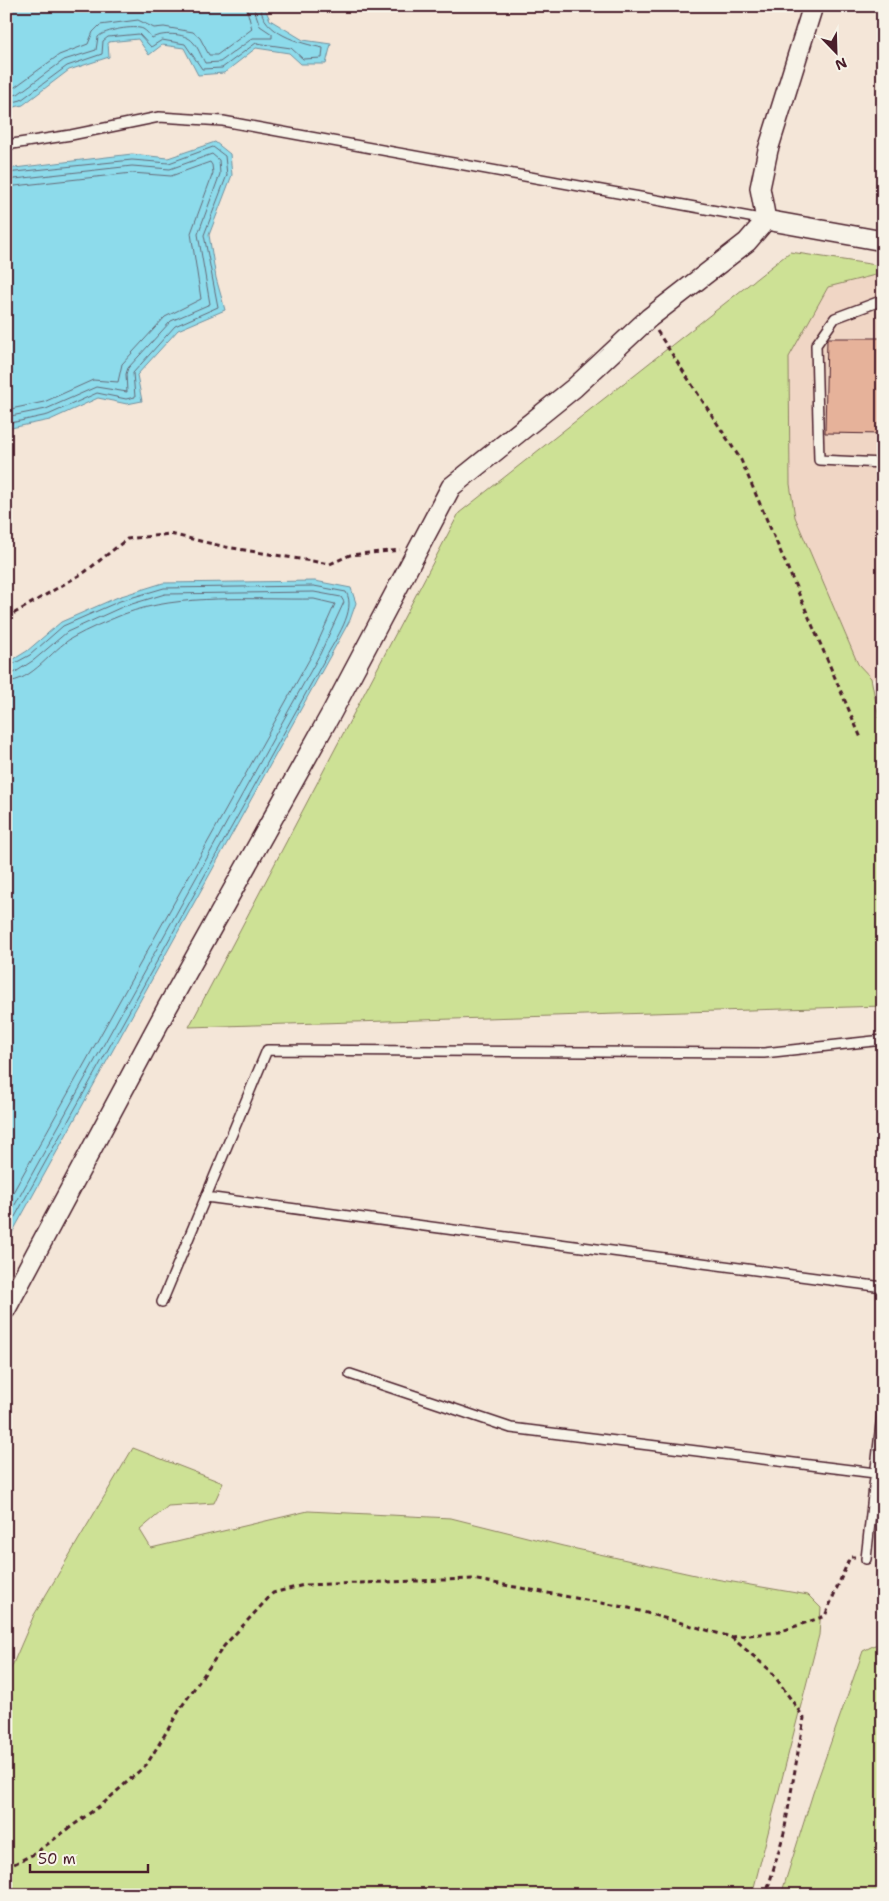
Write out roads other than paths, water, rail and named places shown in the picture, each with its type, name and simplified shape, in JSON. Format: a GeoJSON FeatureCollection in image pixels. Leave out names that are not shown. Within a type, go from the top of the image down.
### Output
{"type":"FeatureCollection","features":[{"type":"Feature","properties":{"kind":"street"},"geometry":{"type":"LineString","coordinates":[[766,220],[760,188],[768,150],[813,6]]}},
{"type":"Feature","properties":{"kind":"street"},"geometry":{"type":"LineString","coordinates":[[766,220],[883,241]]}},
{"type":"Feature","properties":{"kind":"street"},"geometry":{"type":"LineString","coordinates":[[6,1309],[167,1008],[332,712],[451,487],[574,388],[649,318],[747,242],[766,220]]}},
{"type":"Feature","properties":{"kind":"lane"},"geometry":{"type":"LineString","coordinates":[[6,145],[72,135],[160,117],[223,121],[766,220]]}},
{"type":"Feature","properties":{"kind":"lane"},"geometry":{"type":"LineString","coordinates":[[883,300],[835,318],[816,345],[819,460],[883,463]]}},
{"type":"Feature","properties":{"kind":"lane"},"geometry":{"type":"LineString","coordinates":[[162,1302],[267,1050],[764,1053],[883,1040]]}},
{"type":"Feature","properties":{"kind":"lane"},"geometry":{"type":"LineString","coordinates":[[206,1197],[883,1287]]}},
{"type":"Feature","properties":{"kind":"lane"},"geometry":{"type":"LineString","coordinates":[[350,1374],[511,1428],[879,1473]]}},
{"type":"Feature","properties":{"kind":"lane"},"geometry":{"type":"LineString","coordinates":[[866,1558],[879,1473],[883,1405]]}},
{"type":"Feature","properties":{"kind":"water"},"geometry":{"type":"Polygon","coordinates":[[[6,6],[264,6],[270,20],[303,40],[331,44],[326,64],[301,64],[289,53],[256,48],[224,73],[198,75],[184,48],[162,45],[149,55],[138,39],[108,42],[109,57],[69,70],[23,105],[6,109],[6,6]]]}},
{"type":"Feature","properties":{"kind":"water"},"geometry":{"type":"Polygon","coordinates":[[[215,142],[230,154],[232,175],[209,235],[216,278],[225,310],[178,330],[137,375],[142,401],[127,404],[98,398],[50,420],[6,429],[6,169],[132,154],[168,158],[215,142]]]}},
{"type":"Feature","properties":{"kind":"water"},"geometry":{"type":"Polygon","coordinates":[[[315,581],[351,588],[356,603],[350,620],[6,1244],[6,664],[27,651],[61,622],[118,597],[163,583],[315,581]]]}}]}
